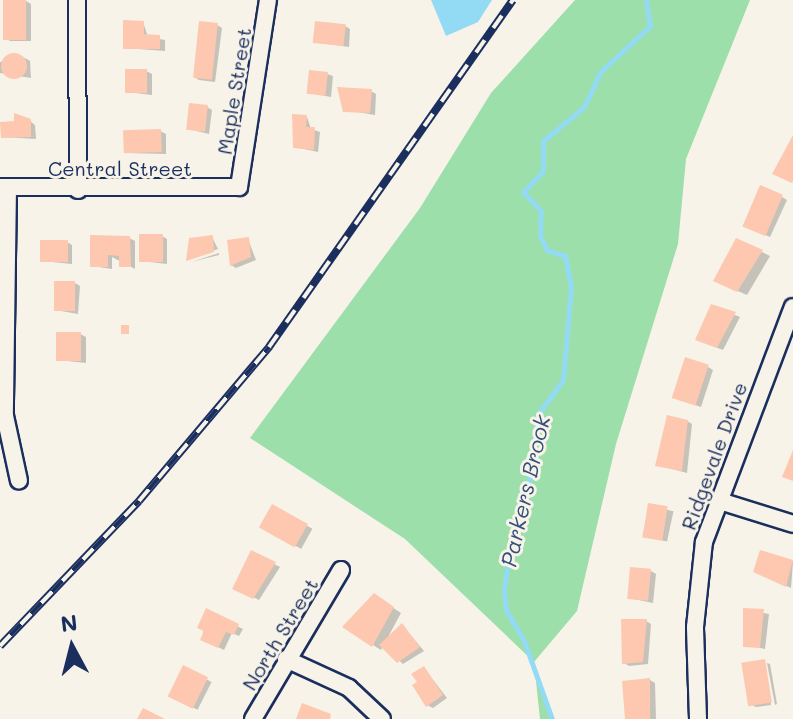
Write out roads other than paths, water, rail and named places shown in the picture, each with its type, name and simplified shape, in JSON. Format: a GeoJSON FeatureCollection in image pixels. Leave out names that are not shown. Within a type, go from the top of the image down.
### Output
{"type":"FeatureCollection","features":[{"type":"Feature","properties":{"kind":"street"},"geometry":{"type":"LineString","coordinates":[[77,0],[78,190]]}},
{"type":"Feature","properties":{"kind":"street","name":"Maple Street"},"geometry":{"type":"LineString","coordinates":[[239,187],[268,0]]}},
{"type":"Feature","properties":{"kind":"street"},"geometry":{"type":"LineString","coordinates":[[4,187],[5,416],[19,481]]}},
{"type":"Feature","properties":{"kind":"street","name":"Central Street"},"geometry":{"type":"LineString","coordinates":[[4,187],[78,190],[239,187]]}},
{"type":"Feature","properties":{"kind":"street","name":"Ridgevale Drive"},"geometry":{"type":"LineString","coordinates":[[698,719],[695,627],[704,542],[723,502],[750,410],[793,307]]}},
{"type":"Feature","properties":{"kind":"street"},"geometry":{"type":"LineString","coordinates":[[723,502],[793,524]]}},
{"type":"Feature","properties":{"kind":"street","name":"North Street"},"geometry":{"type":"LineString","coordinates":[[253,719],[341,570]]}},
{"type":"Feature","properties":{"kind":"street"},"geometry":{"type":"LineString","coordinates":[[286,659],[349,688],[382,719]]}},
{"type":"Feature","properties":{"kind":"water"},"geometry":{"type":"Polygon","coordinates":[[[431,0],[492,0],[478,22],[446,36],[431,0]]]}},
{"type":"Feature","properties":{"kind":"waterway","name":"Parkers Brook"},"geometry":{"type":"LineString","coordinates":[[552,719],[524,641],[506,610],[504,590],[511,539],[527,495],[538,414],[563,380],[571,287],[565,256],[547,250],[540,235],[541,211],[523,192],[543,171],[543,141],[584,107],[600,72],[650,26],[646,0]]}},
{"type":"Feature","properties":{"kind":"railway"},"geometry":{"type":"LineString","coordinates":[[0,646],[139,501],[269,347],[513,0]]}}]}
